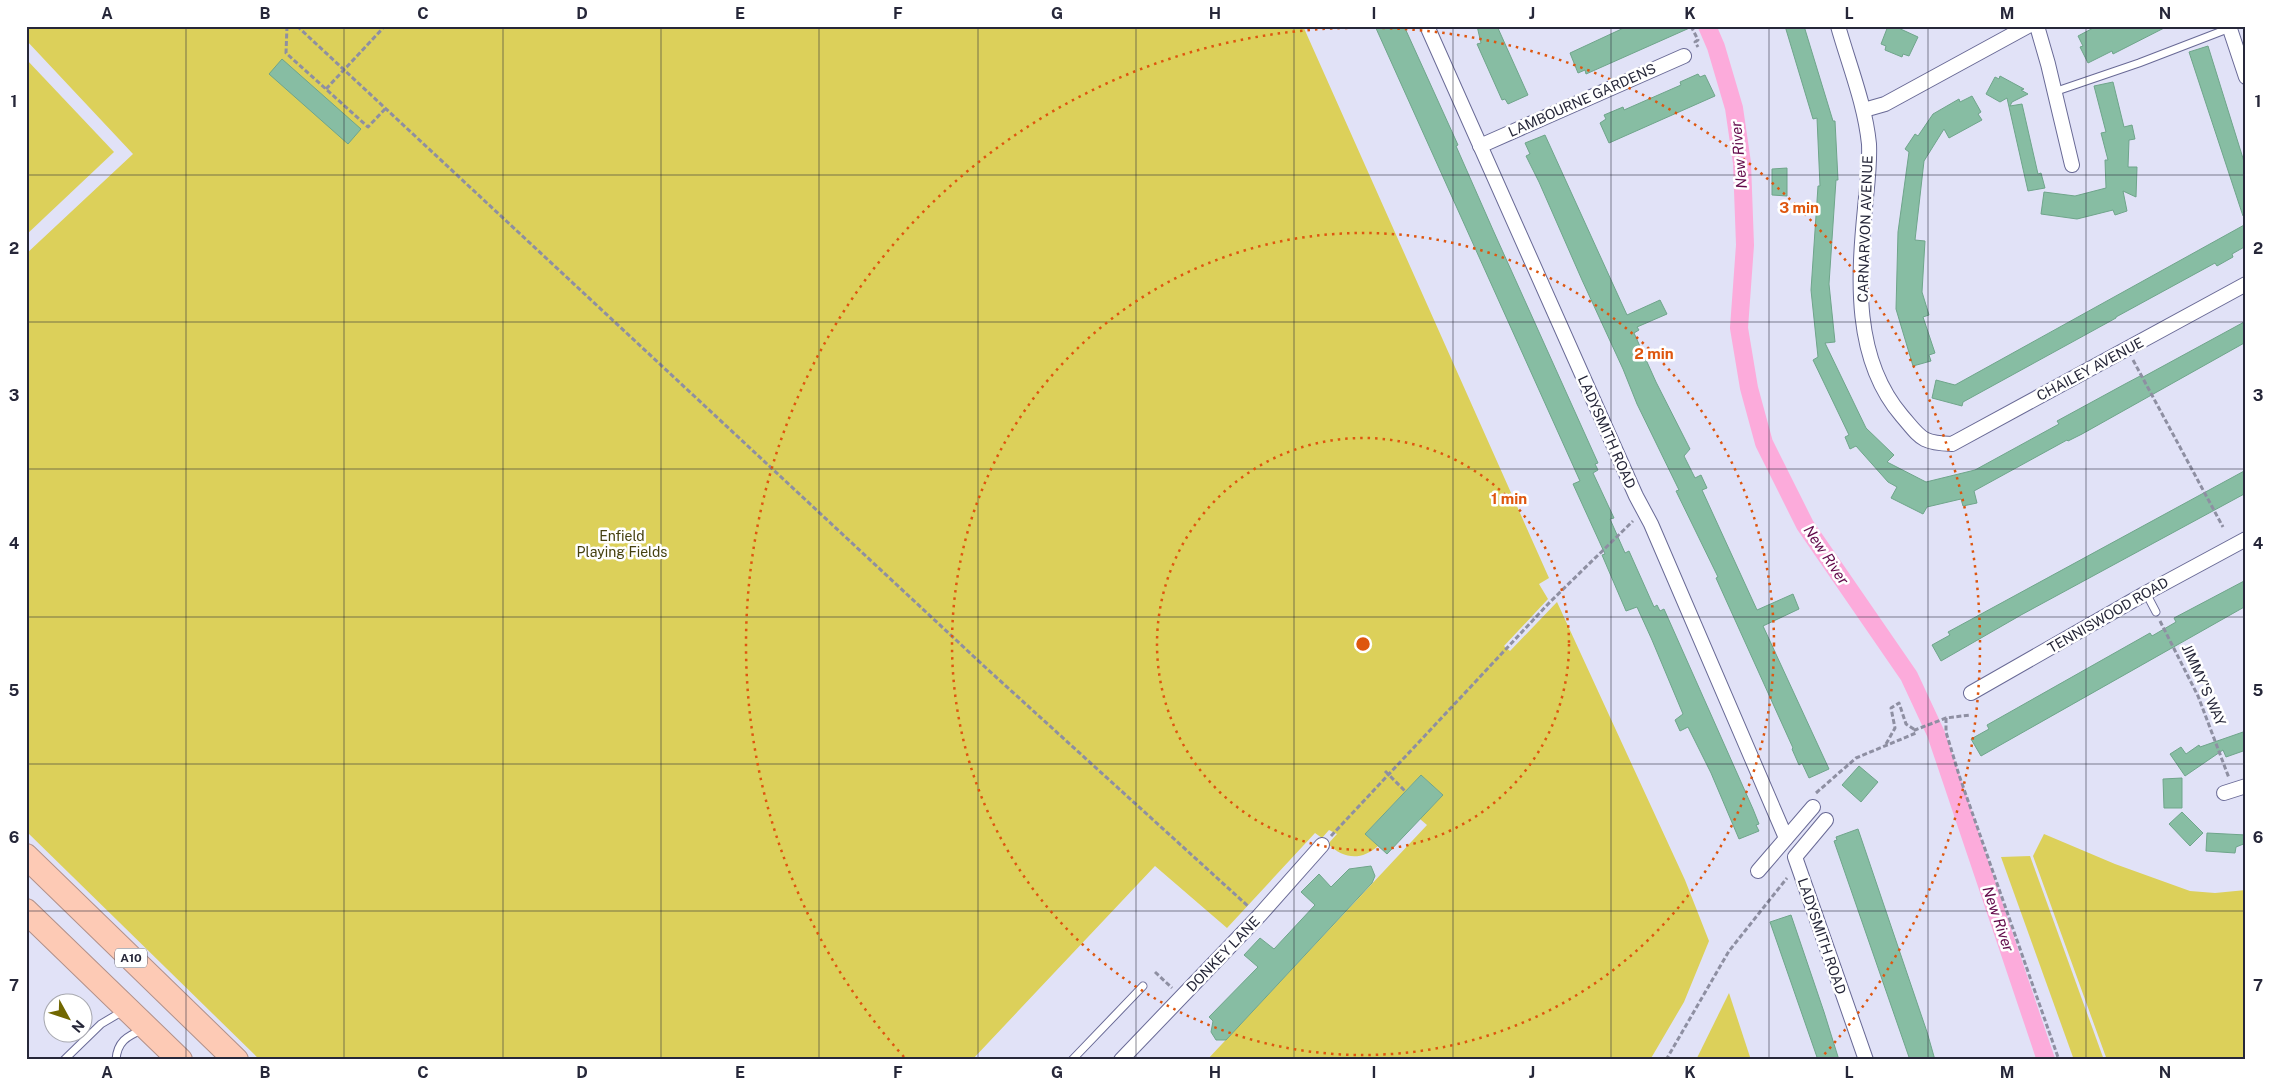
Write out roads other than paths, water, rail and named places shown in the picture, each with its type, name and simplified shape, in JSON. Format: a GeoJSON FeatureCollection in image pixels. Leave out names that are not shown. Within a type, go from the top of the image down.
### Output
{"type":"FeatureCollection","features":[{"type":"Feature","properties":{"kind":"highway","name":"A10"},"geometry":{"type":"LineString","coordinates":[[26,856],[236,1060]]}},
{"type":"Feature","properties":{"kind":"highway"},"geometry":{"type":"LineString","coordinates":[[26,911],[180,1060]]}},
{"type":"Feature","properties":{"kind":"street","name":"LADYSMITH ROAD"},"geometry":{"type":"LineString","coordinates":[[1427,26],[1636,496],[1651,524],[1786,838]]}},
{"type":"Feature","properties":{"kind":"street","name":"CARNARVON AVENUE"},"geometry":{"type":"LineString","coordinates":[[1838,26],[1864,110],[1870,170],[1861,270],[1861,304],[1865,343],[1894,407],[1920,436],[1931,443]]}},
{"type":"Feature","properties":{"kind":"street"},"geometry":{"type":"LineString","coordinates":[[1864,110],[1885,104],[2028,26]]}},
{"type":"Feature","properties":{"kind":"street"},"geometry":{"type":"LineString","coordinates":[[2037,26],[2072,165]]}},
{"type":"Feature","properties":{"kind":"street"},"geometry":{"type":"LineString","coordinates":[[2229,27],[2246,76]]}},
{"type":"Feature","properties":{"kind":"street","name":"LAMBOURNE GARDENS"},"geometry":{"type":"LineString","coordinates":[[1480,146],[1684,56]]}},
{"type":"Feature","properties":{"kind":"street","name":"CHAILEY AVENUE"},"geometry":{"type":"LineString","coordinates":[[1931,443],[1952,444],[2246,284]]}},
{"type":"Feature","properties":{"kind":"street","name":"TENNISWOOD ROAD"},"geometry":{"type":"LineString","coordinates":[[1971,693],[2146,593],[2246,539]]}},
{"type":"Feature","properties":{"kind":"street"},"geometry":{"type":"LineString","coordinates":[[1758,871],[1786,838],[1810,801]]}},
{"type":"Feature","properties":{"kind":"street"},"geometry":{"type":"LineString","coordinates":[[1796,862],[1826,820]]}},
{"type":"Feature","properties":{"kind":"street","name":"DONKEY LANE"},"geometry":{"type":"LineString","coordinates":[[1121,1060],[1259,916],[1322,845]]}},
{"type":"Feature","properties":{"kind":"street","name":"LADYSMITH ROAD"},"geometry":{"type":"LineString","coordinates":[[1796,862],[1866,1060]]}},
{"type":"Feature","properties":{"kind":"lane"},"geometry":{"type":"LineString","coordinates":[[2054,92],[2139,63],[2229,27]]}},
{"type":"Feature","properties":{"kind":"lane"},"geometry":{"type":"LineString","coordinates":[[2146,593],[2156,612]]}},
{"type":"Feature","properties":{"kind":"lane"},"geometry":{"type":"LineString","coordinates":[[1786,838],[1796,862]]}},
{"type":"Feature","properties":{"kind":"lane"},"geometry":{"type":"LineString","coordinates":[[1072,1060],[1142,986]]}},
{"type":"Feature","properties":{"kind":"lane"},"geometry":{"type":"LineString","coordinates":[[64,1060],[91,1032],[127,1008]]}},
{"type":"Feature","properties":{"kind":"lane"},"geometry":{"type":"LineString","coordinates":[[116,1060],[117,1050],[125,1038],[147,1028]]}},
{"type":"Feature","properties":{"kind":"waterway","name":"New River"},"geometry":{"type":"LineString","coordinates":[[1707,26],[1716,47],[1734,108],[1742,163],[1745,245],[1739,328],[1749,388],[1764,443],[1805,525],[1909,676],[1936,734],[2046,1060]]}},
{"type":"Feature","properties":{"kind":"park label","name":"Enfield Playing Fields"},"geometry":{"type":"Point","coordinates":[622,544]}}]}
